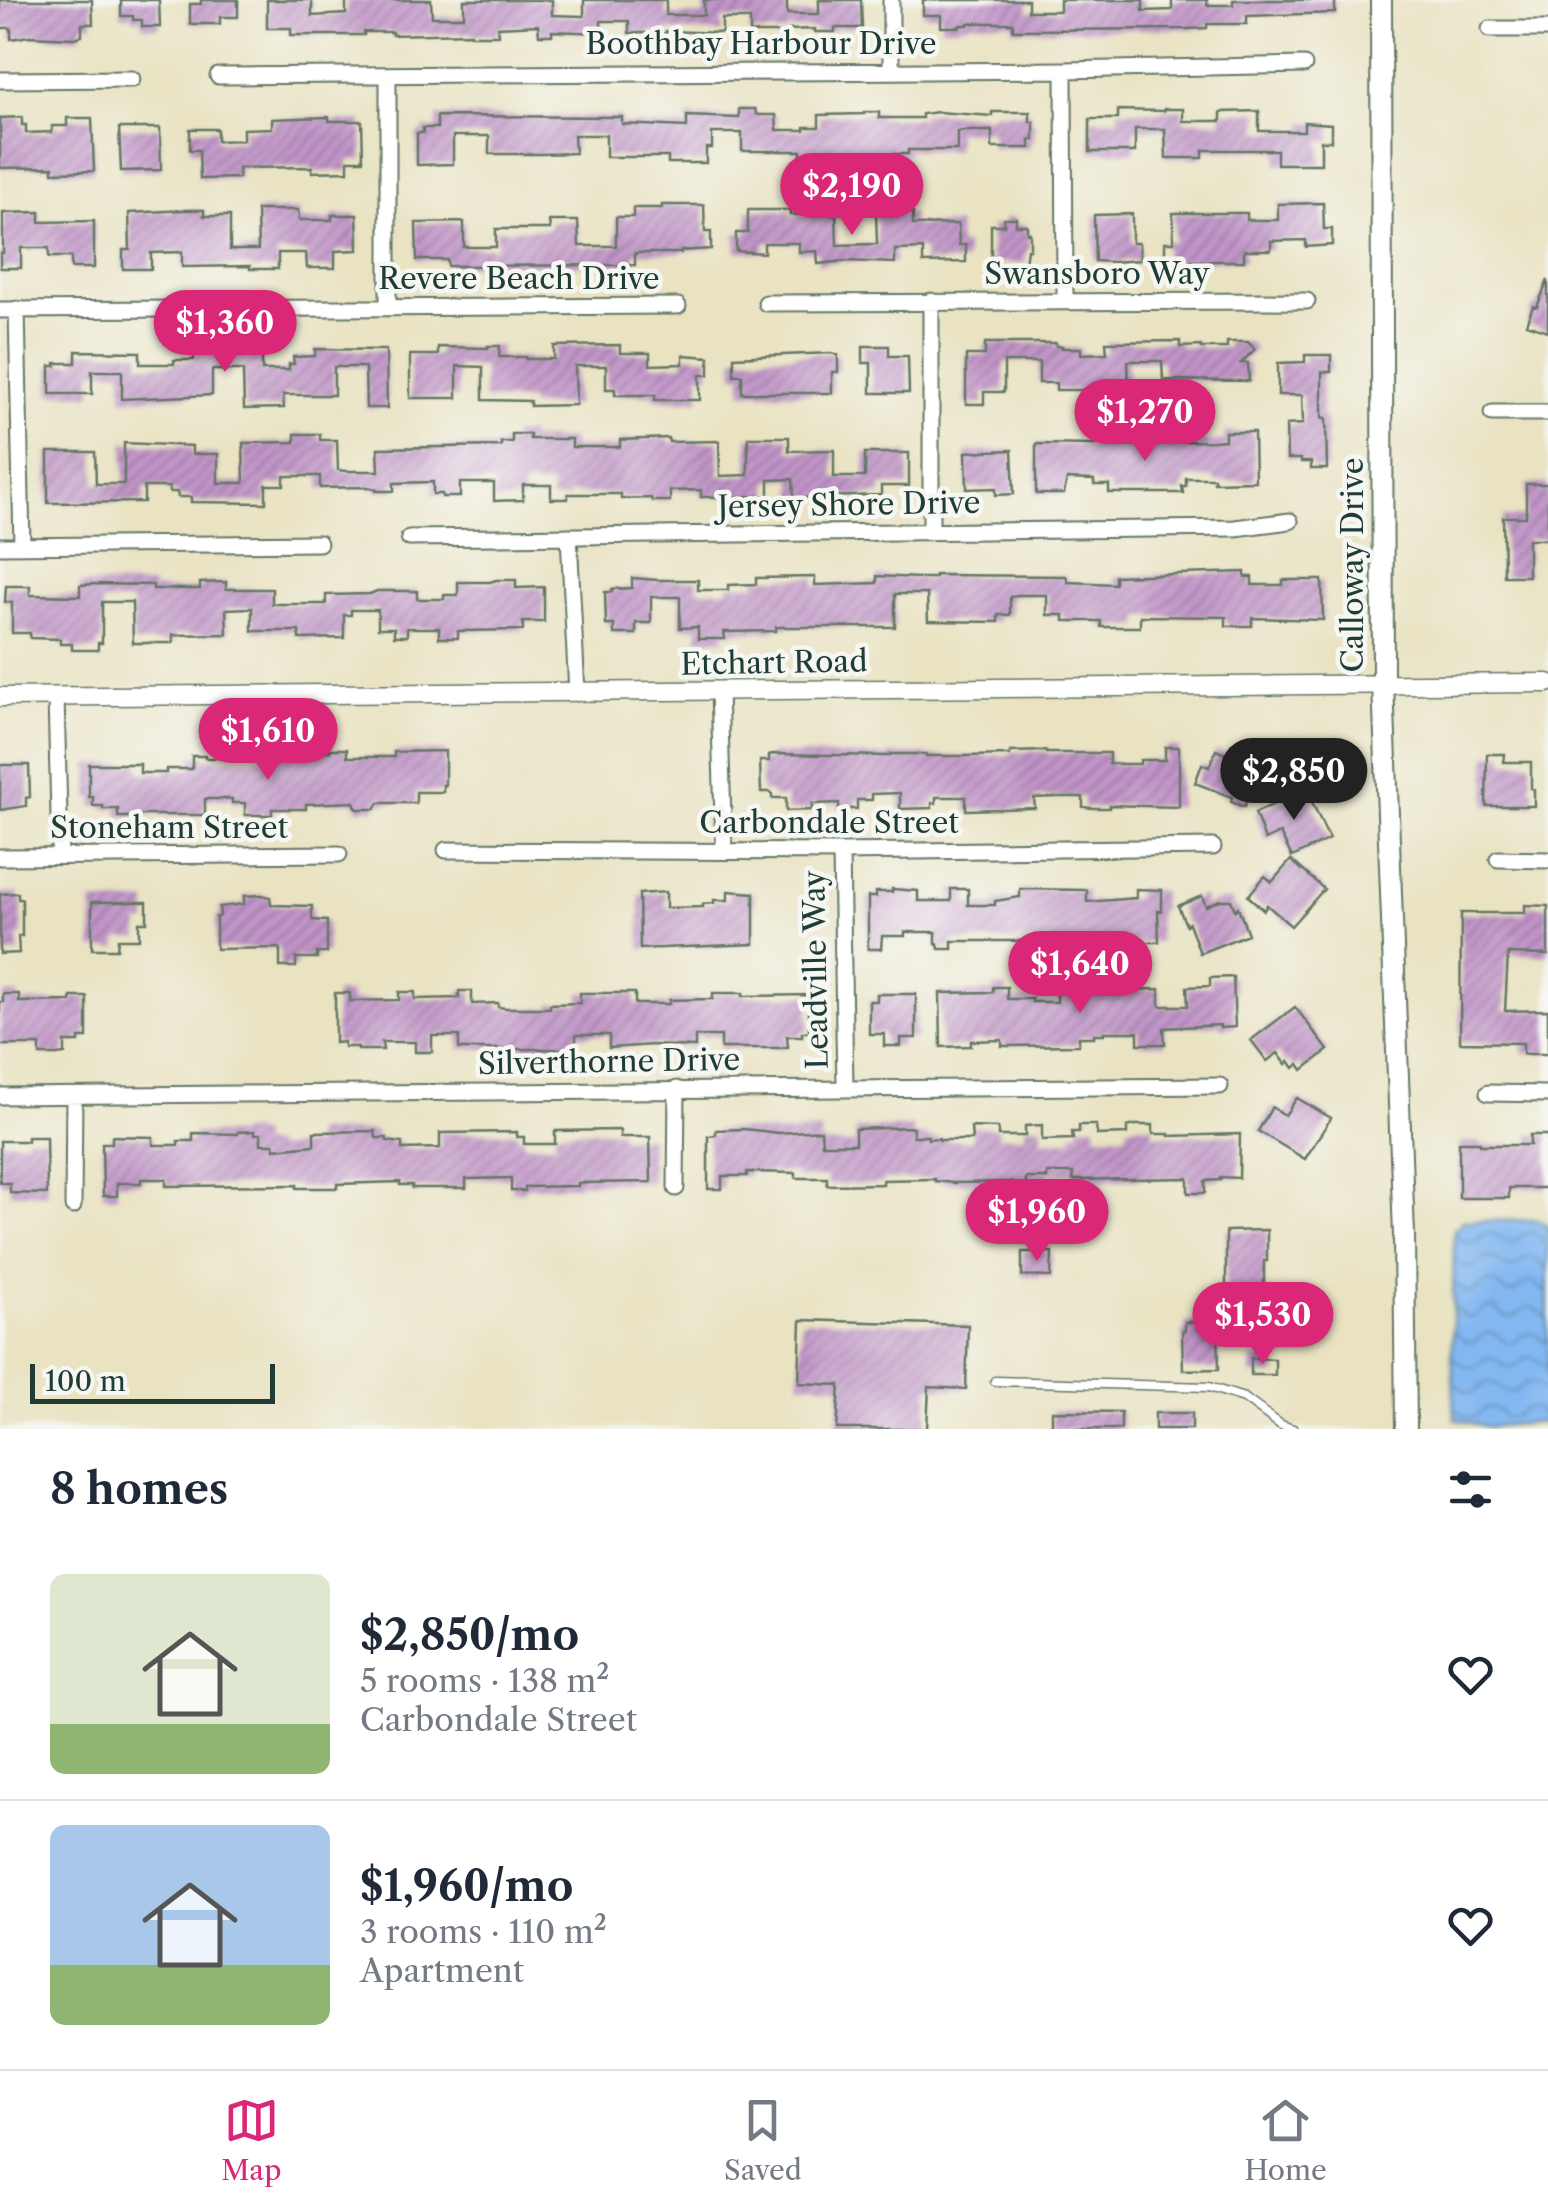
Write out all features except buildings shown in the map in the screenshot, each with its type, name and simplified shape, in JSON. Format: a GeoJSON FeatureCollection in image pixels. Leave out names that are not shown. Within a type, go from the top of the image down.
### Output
{"type":"FeatureCollection","features":[{"type":"Feature","properties":{"kind":"main road","name":"Calloway Drive"},"geometry":{"type":"LineString","coordinates":[[1382,0],[1383,683],[1404,1236],[1406,1429]]}},
{"type":"Feature","properties":{"kind":"street"},"geometry":{"type":"LineString","coordinates":[[891,0],[892,70]]}},
{"type":"Feature","properties":{"kind":"street"},"geometry":{"type":"LineString","coordinates":[[1490,28],[1548,29]]}},
{"type":"Feature","properties":{"kind":"street","name":"Boothbay Harbour Drive"},"geometry":{"type":"LineString","coordinates":[[218,76],[1304,65]]}},
{"type":"Feature","properties":{"kind":"street"},"geometry":{"type":"LineString","coordinates":[[1064,70],[1065,301]]}},
{"type":"Feature","properties":{"kind":"street"},"geometry":{"type":"LineString","coordinates":[[388,75],[388,308]]}},
{"type":"Feature","properties":{"kind":"street"},"geometry":{"type":"LineString","coordinates":[[0,80],[132,79]]}},
{"type":"Feature","properties":{"kind":"street"},"geometry":{"type":"LineString","coordinates":[[931,301],[931,532]]}},
{"type":"Feature","properties":{"kind":"street","name":"Swansboro Way"},"geometry":{"type":"LineString","coordinates":[[766,304],[1307,301]]}},
{"type":"Feature","properties":{"kind":"street","name":"Revere Beach Drive"},"geometry":{"type":"LineString","coordinates":[[8,310],[678,306]]}},
{"type":"Feature","properties":{"kind":"street"},"geometry":{"type":"LineString","coordinates":[[8,310],[22,546]]}},
{"type":"Feature","properties":{"kind":"street"},"geometry":{"type":"LineString","coordinates":[[1492,413],[1548,413]]}},
{"type":"Feature","properties":{"kind":"street","name":"Jersey Shore Drive"},"geometry":{"type":"LineString","coordinates":[[409,538],[1235,528],[1290,521]]}},
{"type":"Feature","properties":{"kind":"street"},"geometry":{"type":"LineString","coordinates":[[569,536],[577,692]]}},
{"type":"Feature","properties":{"kind":"street"},"geometry":{"type":"LineString","coordinates":[[0,546],[319,543]]}},
{"type":"Feature","properties":{"kind":"street","name":"Etchart Road"},"geometry":{"type":"LineString","coordinates":[[0,698],[1548,683]]}},
{"type":"Feature","properties":{"kind":"street"},"geometry":{"type":"LineString","coordinates":[[719,691],[724,850]]}},
{"type":"Feature","properties":{"kind":"street"},"geometry":{"type":"LineString","coordinates":[[56,697],[60,856]]}},
{"type":"Feature","properties":{"kind":"street","name":"Carbondale Street"},"geometry":{"type":"LineString","coordinates":[[446,850],[841,852],[1213,847]]}},
{"type":"Feature","properties":{"kind":"street","name":"Leadville Way"},"geometry":{"type":"LineString","coordinates":[[841,852],[846,1088]]}},
{"type":"Feature","properties":{"kind":"street","name":"Stoneham Street"},"geometry":{"type":"LineString","coordinates":[[0,857],[339,854]]}},
{"type":"Feature","properties":{"kind":"street"},"geometry":{"type":"LineString","coordinates":[[1498,859],[1548,860]]}},
{"type":"Feature","properties":{"kind":"street","name":"Silverthorne Drive"},"geometry":{"type":"LineString","coordinates":[[0,1096],[1220,1086]]}},
{"type":"Feature","properties":{"kind":"street"},"geometry":{"type":"LineString","coordinates":[[676,1188],[677,1089]]}},
{"type":"Feature","properties":{"kind":"street"},"geometry":{"type":"LineString","coordinates":[[1488,1093],[1548,1094]]}},
{"type":"Feature","properties":{"kind":"street"},"geometry":{"type":"LineString","coordinates":[[73,1206],[74,1096]]}},
{"type":"Feature","properties":{"kind":"lane"},"geometry":{"type":"LineString","coordinates":[[995,1381],[1209,1388],[1244,1398],[1281,1425],[1293,1429]]}},
{"type":"Feature","properties":{"kind":"water"},"geometry":{"type":"Polygon","coordinates":[[[1538,1220],[1548,1227],[1545,1422],[1487,1427],[1455,1419],[1454,1230],[1463,1221],[1538,1220]]]}}]}
